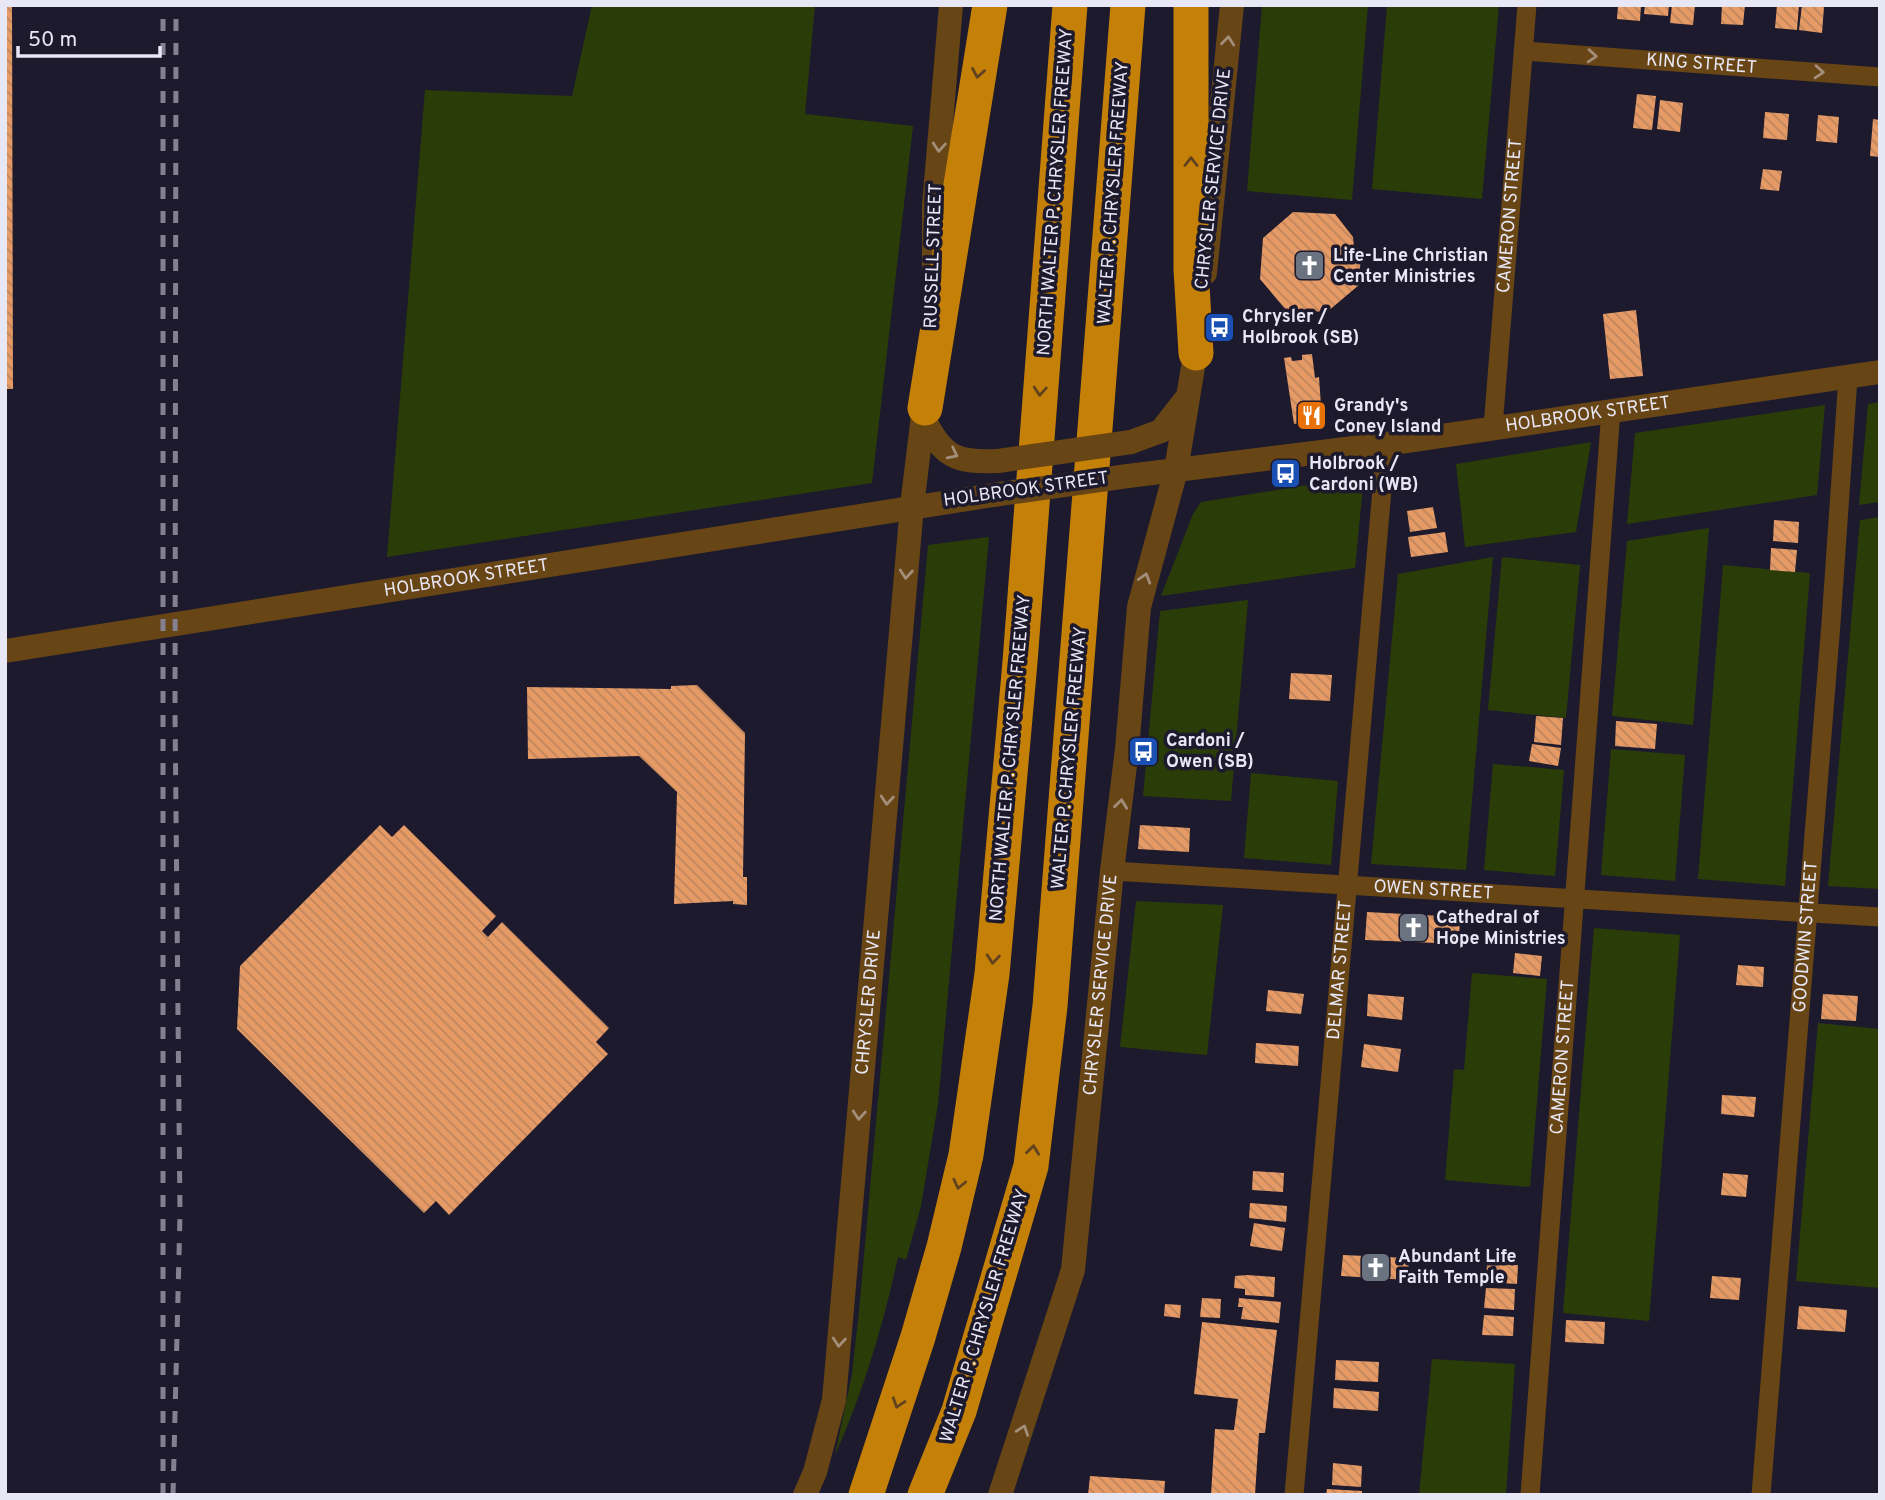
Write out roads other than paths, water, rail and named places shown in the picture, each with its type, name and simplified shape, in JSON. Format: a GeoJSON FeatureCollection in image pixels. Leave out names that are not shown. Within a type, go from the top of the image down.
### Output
{"type":"FeatureCollection","features":[{"type":"Feature","properties":{"kind":"highway"},"geometry":{"type":"LineString","coordinates":[[924,414],[990,5]]}},
{"type":"Feature","properties":{"kind":"highway","name":"NORTH WALTER P. CHRYSLER FREEWAY"},"geometry":{"type":"LineString","coordinates":[[866,1495],[914,1350],[944,1247],[965,1156],[992,974],[1020,662],[1070,5]]}},
{"type":"Feature","properties":{"kind":"highway","name":"WALTER P. CHRYSLER FREEWAY"},"geometry":{"type":"LineString","coordinates":[[925,1495],[959,1412],[1031,1166],[1050,1006],[1128,5]]}},
{"type":"Feature","properties":{"kind":"highway"},"geometry":{"type":"LineString","coordinates":[[1191,5],[1191,269],[1196,358]]}},
{"type":"Feature","properties":{"kind":"street","name":"RUSSELL STREET"},"geometry":{"type":"LineString","coordinates":[[912,506],[934,306],[934,206],[951,5]]}},
{"type":"Feature","properties":{"kind":"street","name":"CHRYSLER SERVICE DRIVE"},"geometry":{"type":"LineString","coordinates":[[1000,1495],[1073,1270],[1112,872],[1128,749],[1139,607],[1176,470],[1196,358],[1232,5]]}},
{"type":"Feature","properties":{"kind":"street","name":"CAMERON STREET"},"geometry":{"type":"LineString","coordinates":[[1493,427],[1527,5]]}},
{"type":"Feature","properties":{"kind":"street","name":"KING STREET"},"geometry":{"type":"LineString","coordinates":[[1524,51],[1880,76]]}},
{"type":"Feature","properties":{"kind":"street","name":"HOLBROOK STREET"},"geometry":{"type":"LineString","coordinates":[[5,651],[912,506],[1386,444],[1880,372]]}},
{"type":"Feature","properties":{"kind":"street","name":"GOODWIN STREET"},"geometry":{"type":"LineString","coordinates":[[1761,1495],[1848,377]]}},
{"type":"Feature","properties":{"kind":"street"},"geometry":{"type":"LineString","coordinates":[[924,414],[937,446],[958,458],[975,462],[998,461],[1131,442],[1161,431],[1190,394]]}},
{"type":"Feature","properties":{"kind":"street","name":"CAMERON STREET"},"geometry":{"type":"LineString","coordinates":[[1530,1495],[1611,410]]}},
{"type":"Feature","properties":{"kind":"street","name":"DELMAR STREET"},"geometry":{"type":"LineString","coordinates":[[1294,1495],[1386,444]]}},
{"type":"Feature","properties":{"kind":"street","name":"CHRYSLER DRIVE"},"geometry":{"type":"LineString","coordinates":[[805,1495],[815,1472],[834,1400],[912,506]]}},
{"type":"Feature","properties":{"kind":"street","name":"OWEN STREET"},"geometry":{"type":"LineString","coordinates":[[1112,872],[1880,917]]}},
{"type":"Feature","properties":{"kind":"railway"},"geometry":{"type":"LineString","coordinates":[[163,5],[163,1495]]}},
{"type":"Feature","properties":{"kind":"railway"},"geometry":{"type":"LineString","coordinates":[[173,1495],[180,1215],[175,712],[176,5]]}},
{"type":"Feature","properties":{"kind":"place","name":"Life-Line Christian Center Ministries"},"geometry":{"type":"Point","coordinates":[1310,266]}},
{"type":"Feature","properties":{"kind":"place","name":"Chrysler / Holbrook (SB)"},"geometry":{"type":"Point","coordinates":[1219,327]}},
{"type":"Feature","properties":{"kind":"place","name":"Grandy's Coney Island"},"geometry":{"type":"Point","coordinates":[1311,416]}},
{"type":"Feature","properties":{"kind":"place","name":"Holbrook / Cardoni (WB)"},"geometry":{"type":"Point","coordinates":[1286,474]}},
{"type":"Feature","properties":{"kind":"place","name":"Cardoni / Owen (SB)"},"geometry":{"type":"Point","coordinates":[1143,751]}},
{"type":"Feature","properties":{"kind":"place","name":"Cathedral of Hope Ministries"},"geometry":{"type":"Point","coordinates":[1413,928]}},
{"type":"Feature","properties":{"kind":"place","name":"Abundant Life Faith Temple"},"geometry":{"type":"Point","coordinates":[1375,1267]}}]}
